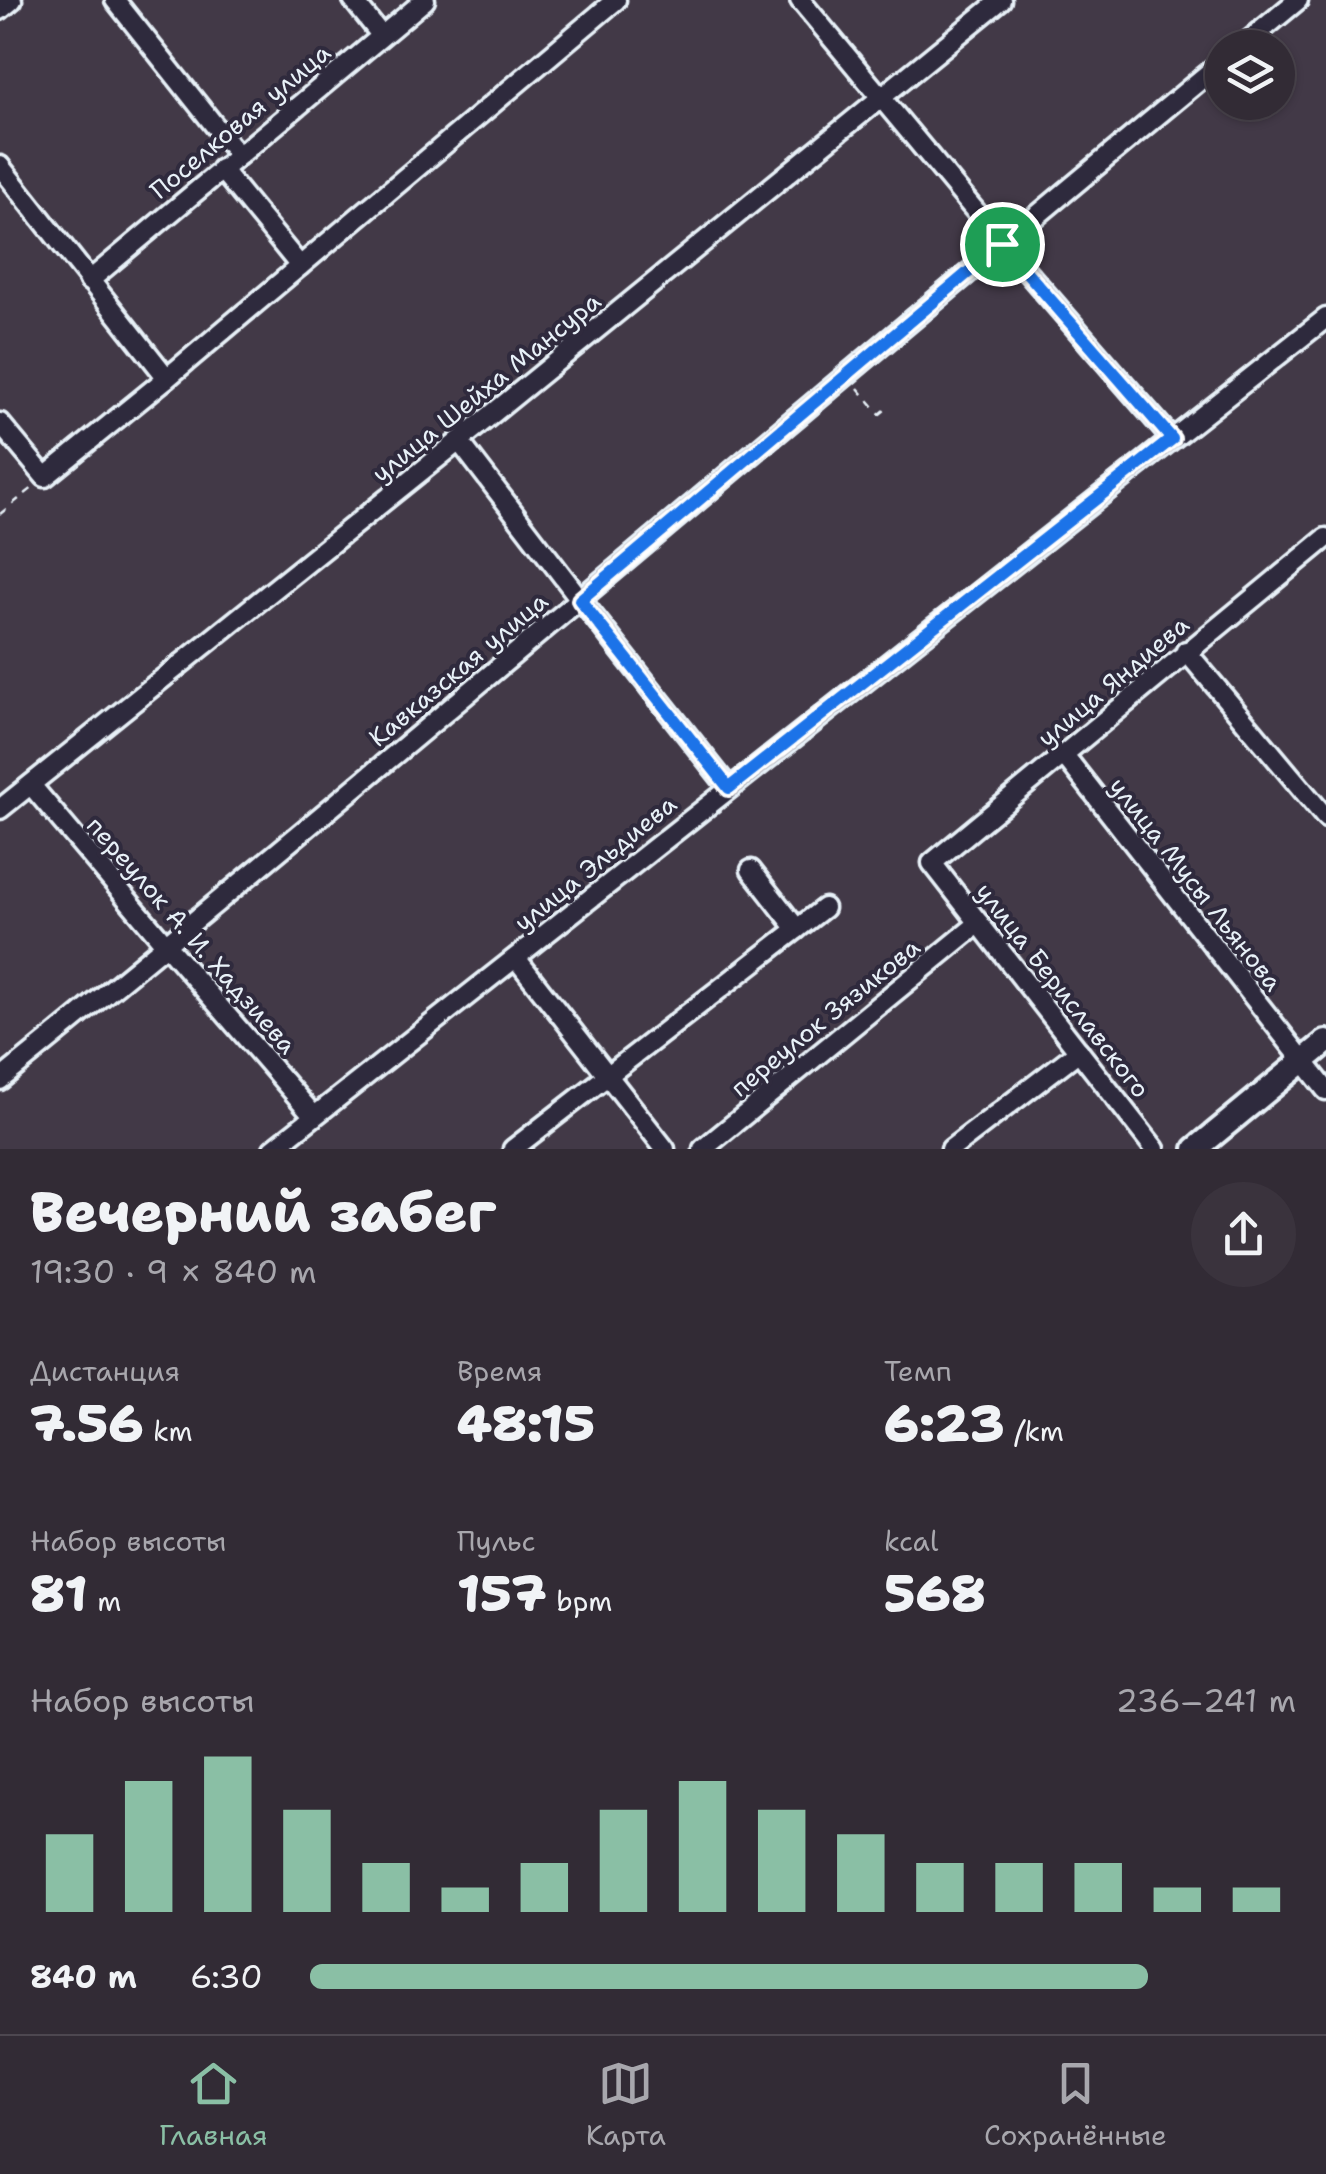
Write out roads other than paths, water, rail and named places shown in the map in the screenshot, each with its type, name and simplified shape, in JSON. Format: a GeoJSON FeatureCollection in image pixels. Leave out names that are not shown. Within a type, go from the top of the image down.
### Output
{"type":"FeatureCollection","features":[{"type":"Feature","properties":{"kind":"main road"},"geometry":{"type":"LineString","coordinates":[[1196,1149],[1326,1042]]}},
{"type":"Feature","properties":{"kind":"street"},"geometry":{"type":"LineString","coordinates":[[0,10],[12,0]]}},
{"type":"Feature","properties":{"kind":"street"},"geometry":{"type":"LineString","coordinates":[[115,0],[238,155]]}},
{"type":"Feature","properties":{"kind":"street"},"geometry":{"type":"LineString","coordinates":[[353,0],[381,35]]}},
{"type":"Feature","properties":{"kind":"street","name":"Поселковая улица"},"geometry":{"type":"LineString","coordinates":[[88,282],[425,0]]}},
{"type":"Feature","properties":{"kind":"street"},"geometry":{"type":"LineString","coordinates":[[0,423],[45,478],[616,0]]}},
{"type":"Feature","properties":{"kind":"street"},"geometry":{"type":"LineString","coordinates":[[800,0],[1002,244],[1172,439]]}},
{"type":"Feature","properties":{"kind":"street","name":"улица Шейха Мансура"},"geometry":{"type":"LineString","coordinates":[[0,809],[1001,0]]}},
{"type":"Feature","properties":{"kind":"street"},"geometry":{"type":"LineString","coordinates":[[1262,30],[1298,0]]}},
{"type":"Feature","properties":{"kind":"street","name":"Кавказская улица"},"geometry":{"type":"LineString","coordinates":[[0,1080],[1205,76]]}},
{"type":"Feature","properties":{"kind":"street"},"geometry":{"type":"LineString","coordinates":[[0,166],[167,378]]}},
{"type":"Feature","properties":{"kind":"street"},"geometry":{"type":"LineString","coordinates":[[221,169],[300,266]]}},
{"type":"Feature","properties":{"kind":"street","name":"улица Эльдиева"},"geometry":{"type":"LineString","coordinates":[[273,1149],[1326,318]]}},
{"type":"Feature","properties":{"kind":"street"},"geometry":{"type":"LineString","coordinates":[[459,441],[729,788]]}},
{"type":"Feature","properties":{"kind":"street","name":"улица Яндиева"},"geometry":{"type":"LineString","coordinates":[[932,863],[1186,651],[1324,544]]}},
{"type":"Feature","properties":{"kind":"street"},"geometry":{"type":"LineString","coordinates":[[1186,651],[1326,818]]}},
{"type":"Feature","properties":{"kind":"street","name":"улица Мусы Льянова"},"geometry":{"type":"LineString","coordinates":[[1064,755],[1326,1090]]}},
{"type":"Feature","properties":{"kind":"street","name":"переулок А. И. Хадзиева"},"geometry":{"type":"LineString","coordinates":[[31,785],[314,1116]]}},
{"type":"Feature","properties":{"kind":"street","name":"улица Бериславского"},"geometry":{"type":"LineString","coordinates":[[932,863],[1155,1149]]}},
{"type":"Feature","properties":{"kind":"street"},"geometry":{"type":"LineString","coordinates":[[750,870],[797,929]]}},
{"type":"Feature","properties":{"kind":"street"},"geometry":{"type":"LineString","coordinates":[[512,1149],[824,908]]}},
{"type":"Feature","properties":{"kind":"street","name":"переулок Зязикова"},"geometry":{"type":"LineString","coordinates":[[703,1149],[979,923]]}},
{"type":"Feature","properties":{"kind":"street"},"geometry":{"type":"LineString","coordinates":[[516,958],[665,1149]]}},
{"type":"Feature","properties":{"kind":"street"},"geometry":{"type":"LineString","coordinates":[[950,1149],[1079,1051]]}}]}
